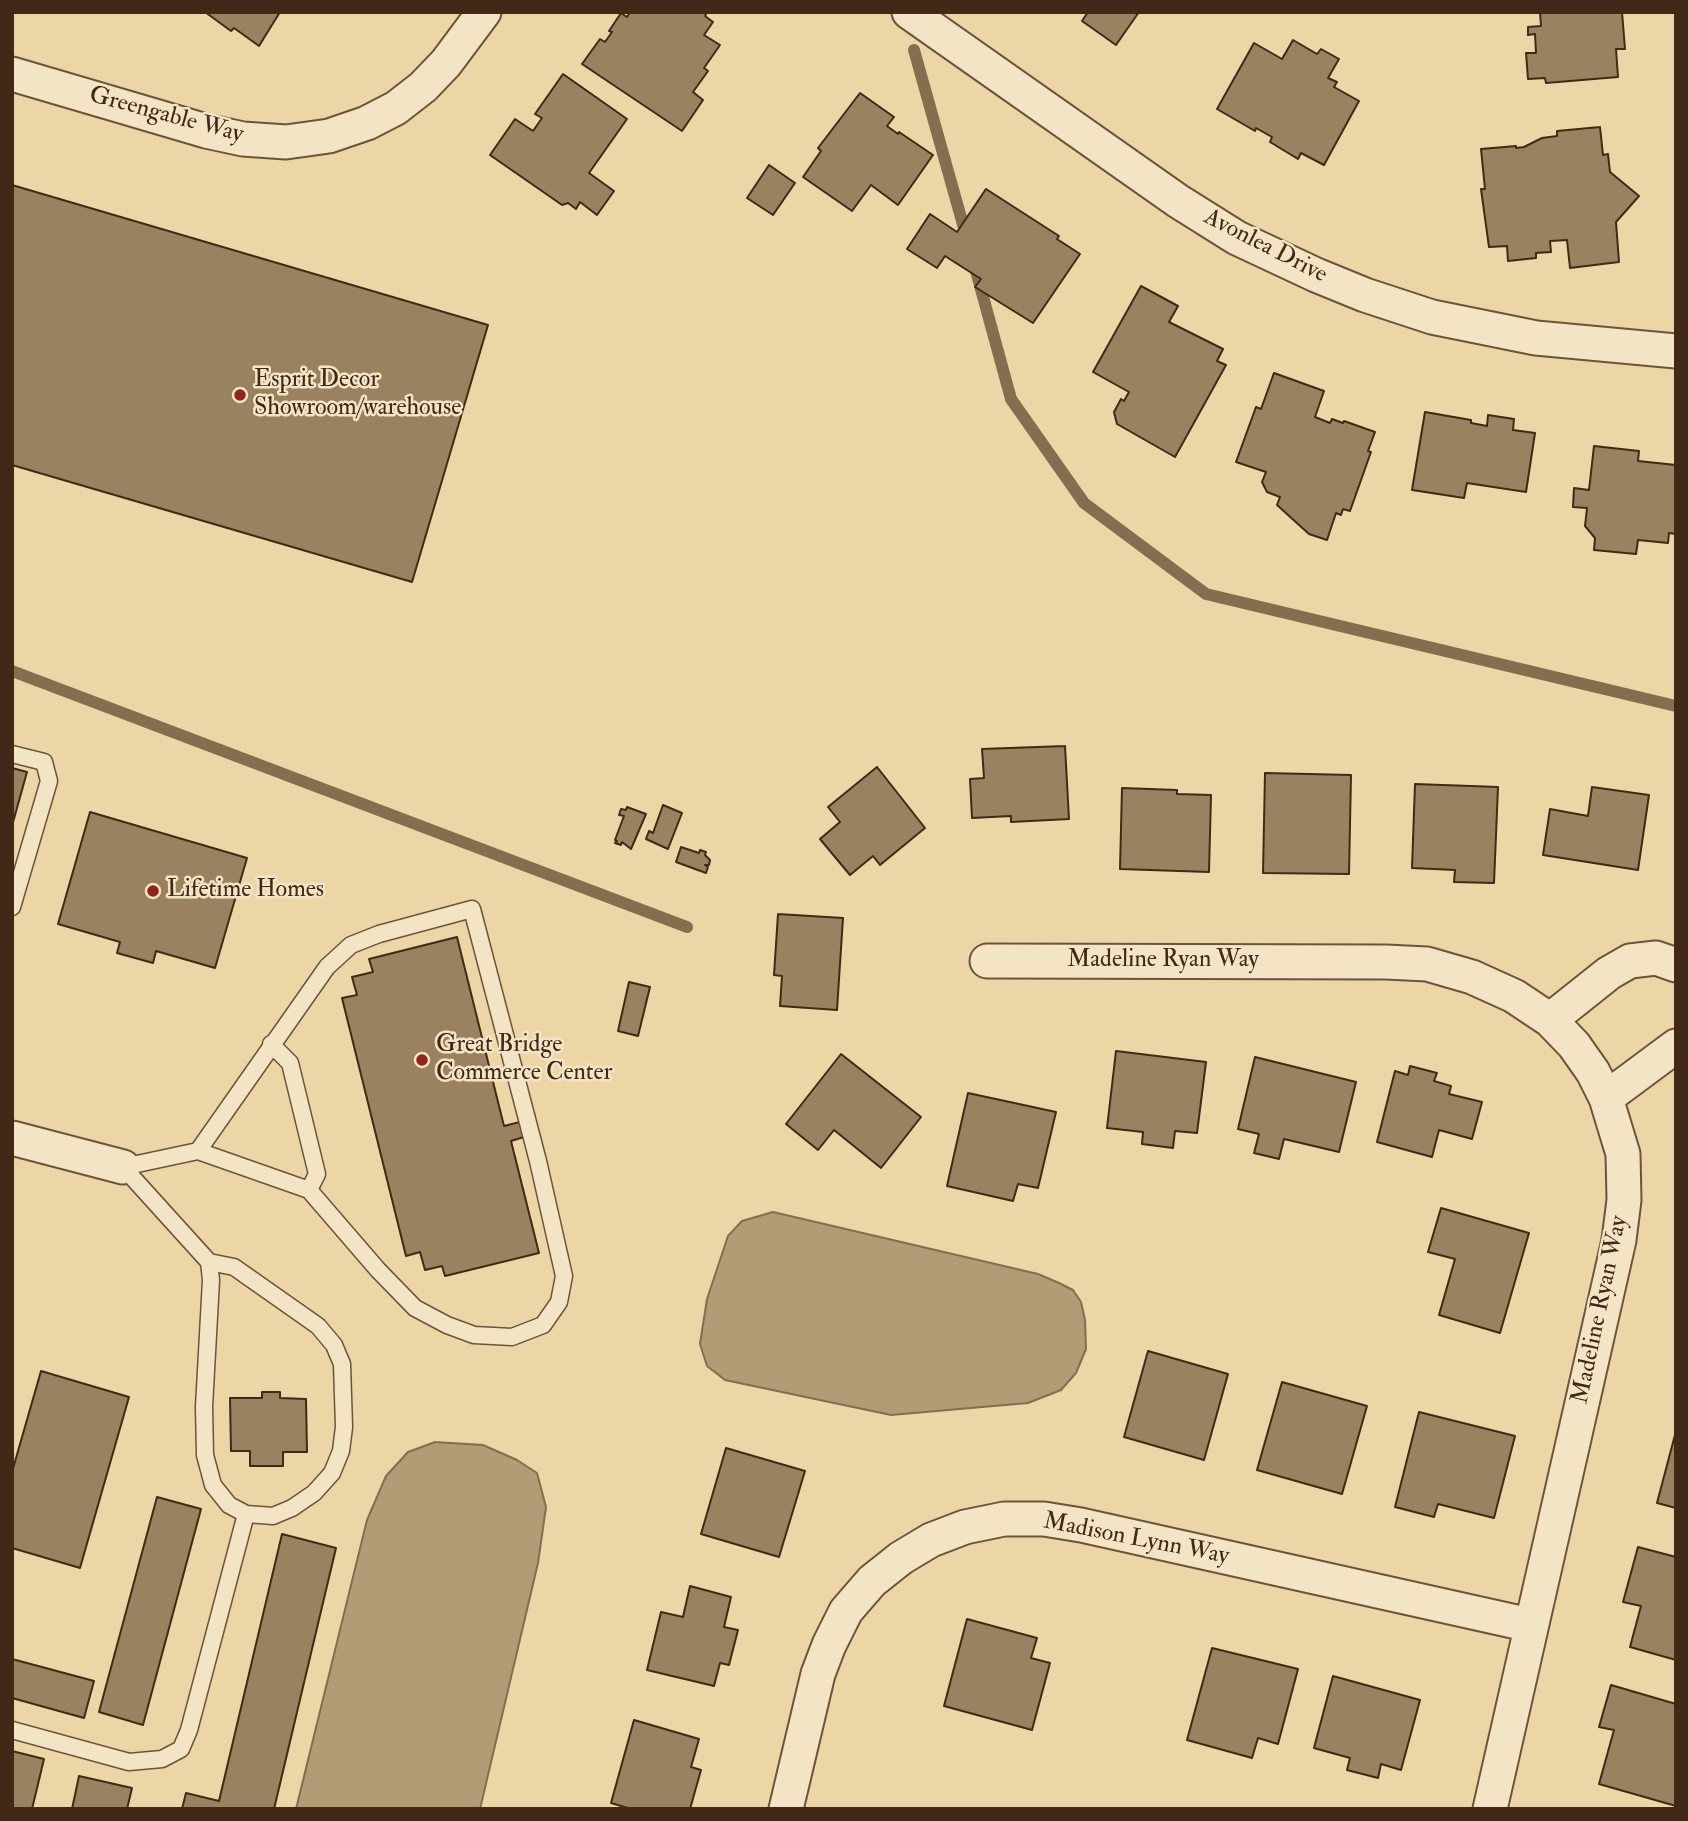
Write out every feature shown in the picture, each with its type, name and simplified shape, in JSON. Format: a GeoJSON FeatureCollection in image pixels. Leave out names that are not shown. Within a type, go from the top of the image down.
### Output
{"type":"FeatureCollection","features":[{"type":"Feature","properties":{"kind":"street","name":"Greengable Way"},"geometry":{"type":"LineString","coordinates":[[12,74],[231,136],[286,142],[318,138],[367,123],[396,108],[423,87],[446,62],[484,12]]}},
{"type":"Feature","properties":{"kind":"street","name":"Avonlea Drive"},"geometry":{"type":"LineString","coordinates":[[909,12],[1178,201],[1237,238],[1316,275],[1365,295],[1432,317],[1536,338],[1676,351]]}},
{"type":"Feature","properties":{"kind":"street"},"geometry":{"type":"LineString","coordinates":[[1550,1020],[1609,973],[1630,961],[1656,958],[1676,965]]}},
{"type":"Feature","properties":{"kind":"street","name":"Madeline Ryan Way"},"geometry":{"type":"LineString","coordinates":[[987,961],[1427,964],[1472,976],[1514,996],[1550,1020],[1574,1045],[1593,1072],[1606,1098],[1623,1154],[1624,1200],[1619,1240],[1490,1809]]}},
{"type":"Feature","properties":{"kind":"street"},"geometry":{"type":"LineString","coordinates":[[1606,1098],[1676,1046]]}},
{"type":"Feature","properties":{"kind":"street"},"geometry":{"type":"LineString","coordinates":[[12,1138],[123,1167]]}},
{"type":"Feature","properties":{"kind":"street","name":"Madison Lynn Way"},"geometry":{"type":"LineString","coordinates":[[786,1809],[818,1674],[829,1644],[846,1611],[872,1581],[901,1558],[931,1540],[965,1527],[1004,1519],[1044,1519],[1081,1525],[1531,1625]]}},
{"type":"Feature","properties":{"kind":"lane"},"geometry":{"type":"LineString","coordinates":[[12,754],[44,762],[49,781],[12,908]]}},
{"type":"Feature","properties":{"kind":"lane"},"geometry":{"type":"LineString","coordinates":[[123,1167],[198,1151],[309,1190],[378,1270],[415,1308],[447,1325],[474,1335],[512,1337],[543,1325],[559,1302],[564,1276],[535,1148],[472,909],[379,934],[351,945],[327,967],[198,1151]]}},
{"type":"Feature","properties":{"kind":"lane"},"geometry":{"type":"LineString","coordinates":[[271,1044],[290,1063],[317,1174],[309,1190]]}},
{"type":"Feature","properties":{"kind":"lane"},"geometry":{"type":"LineString","coordinates":[[123,1167],[209,1262],[211,1280],[204,1407],[205,1455],[212,1485],[229,1505],[246,1514],[273,1516],[292,1508],[314,1493],[332,1473],[341,1451],[344,1427],[342,1364],[334,1345],[318,1326],[234,1267],[209,1262]]}},
{"type":"Feature","properties":{"kind":"lane"},"geometry":{"type":"LineString","coordinates":[[12,1730],[129,1762],[162,1759],[181,1749],[190,1730],[246,1514]]}},
{"type":"Feature","properties":{"kind":"shaded area"},"geometry":{"type":"Polygon","coordinates":[[[773,1212],[1038,1274],[1073,1290],[1081,1302],[1085,1320],[1086,1349],[1076,1373],[1061,1390],[1028,1403],[891,1415],[725,1380],[707,1366],[700,1344],[707,1299],[728,1236],[742,1221],[773,1212]]]}},
{"type":"Feature","properties":{"kind":"shaded area"},"geometry":{"type":"Polygon","coordinates":[[[435,1442],[483,1445],[517,1460],[537,1473],[546,1507],[538,1563],[480,1809],[296,1809],[367,1520],[386,1476],[408,1452],[435,1442]]]}},
{"type":"Feature","properties":{"kind":"building"},"geometry":{"type":"Polygon","coordinates":[[[205,12],[280,12],[259,46],[234,28],[231,31],[205,12]]]}},
{"type":"Feature","properties":{"kind":"building"},"geometry":{"type":"Polygon","coordinates":[[[630,12],[707,12],[705,16],[713,22],[704,35],[720,45],[704,68],[708,71],[693,92],[703,100],[682,131],[582,64],[600,39],[605,42],[621,13],[627,17],[630,12]]]}},
{"type":"Feature","properties":{"kind":"building"},"geometry":{"type":"Polygon","coordinates":[[[1088,12],[1139,12],[1116,45],[1082,21],[1088,12]]]}},
{"type":"Feature","properties":{"kind":"building"},"geometry":{"type":"Polygon","coordinates":[[[1540,12],[1622,12],[1625,49],[1616,49],[1618,77],[1546,83],[1545,78],[1528,79],[1526,53],[1536,53],[1535,34],[1528,35],[1528,27],[1541,26],[1540,12]]]}},
{"type":"Feature","properties":{"kind":"building"},"geometry":{"type":"Polygon","coordinates":[[[1293,40],[1317,54],[1321,49],[1339,59],[1328,78],[1337,82],[1334,87],[1359,101],[1324,165],[1301,153],[1298,159],[1270,142],[1272,137],[1256,128],[1255,131],[1217,109],[1254,43],[1282,59],[1293,40]]]}},
{"type":"Feature","properties":{"kind":"building"},"geometry":{"type":"Polygon","coordinates":[[[563,74],[627,119],[589,173],[614,191],[597,215],[580,202],[576,209],[568,203],[562,205],[490,155],[515,119],[533,131],[542,118],[535,114],[563,74]]]}},
{"type":"Feature","properties":{"kind":"building"},"geometry":{"type":"Polygon","coordinates":[[[860,93],[894,117],[887,126],[933,155],[898,205],[871,185],[852,211],[803,177],[821,151],[818,148],[860,93]]]}},
{"type":"Feature","properties":{"kind":"building"},"geometry":{"type":"Polygon","coordinates":[[[1600,127],[1603,155],[1608,154],[1610,172],[1639,196],[1616,222],[1619,262],[1570,268],[1567,240],[1550,241],[1551,252],[1536,253],[1536,258],[1508,261],[1507,246],[1489,247],[1481,189],[1485,189],[1481,149],[1524,147],[1542,138],[1557,136],[1557,131],[1600,127]]]}},
{"type":"Feature","properties":{"kind":"building"},"geometry":{"type":"Polygon","coordinates":[[[769,165],[795,183],[773,215],[747,198],[769,165]]]}},
{"type":"Feature","properties":{"kind":"building","name":"Esprit Decor Showroom/warehouse"},"geometry":{"type":"Polygon","coordinates":[[[12,185],[488,325],[412,582],[12,465],[12,185]]]}},
{"type":"Feature","properties":{"kind":"building"},"geometry":{"type":"Polygon","coordinates":[[[986,189],[1059,236],[1057,239],[1080,254],[1033,323],[975,287],[981,279],[945,256],[937,268],[907,249],[930,214],[957,232],[986,189]]]}},
{"type":"Feature","properties":{"kind":"building"},"geometry":{"type":"Polygon","coordinates":[[[1141,286],[1178,306],[1169,322],[1223,349],[1217,361],[1226,365],[1175,457],[1117,424],[1114,412],[1121,399],[1124,401],[1129,392],[1093,372],[1141,286]]]}},
{"type":"Feature","properties":{"kind":"building"},"geometry":{"type":"Polygon","coordinates":[[[1274,373],[1324,391],[1315,417],[1330,423],[1332,419],[1343,423],[1344,421],[1375,432],[1368,451],[1371,452],[1350,511],[1343,509],[1341,515],[1336,513],[1327,540],[1309,534],[1277,505],[1280,497],[1267,492],[1262,482],[1266,472],[1236,462],[1256,407],[1261,409],[1274,373]]]}},
{"type":"Feature","properties":{"kind":"building"},"geometry":{"type":"Polygon","coordinates":[[[1425,412],[1471,420],[1471,423],[1487,426],[1488,415],[1514,419],[1513,430],[1535,433],[1526,492],[1467,483],[1464,498],[1412,490],[1425,412]]]}},
{"type":"Feature","properties":{"kind":"building"},"geometry":{"type":"Polygon","coordinates":[[[1594,446],[1639,451],[1638,461],[1676,465],[1676,534],[1669,533],[1668,543],[1638,540],[1636,554],[1594,550],[1595,538],[1585,526],[1587,508],[1573,507],[1574,488],[1589,490],[1594,446]]]}},
{"type":"Feature","properties":{"kind":"building"},"geometry":{"type":"Polygon","coordinates":[[[1065,746],[1069,819],[1011,822],[1011,816],[972,818],[970,779],[984,778],[982,749],[1065,746]]]}},
{"type":"Feature","properties":{"kind":"building"},"geometry":{"type":"Polygon","coordinates":[[[877,767],[925,828],[880,865],[873,856],[850,875],[820,839],[840,822],[828,807],[877,767]]]}},
{"type":"Feature","properties":{"kind":"building"},"geometry":{"type":"Polygon","coordinates":[[[12,768],[27,772],[12,826],[12,768]]]}},
{"type":"Feature","properties":{"kind":"building"},"geometry":{"type":"Polygon","coordinates":[[[1265,773],[1351,775],[1349,874],[1263,873],[1265,773]]]}},
{"type":"Feature","properties":{"kind":"building"},"geometry":{"type":"Polygon","coordinates":[[[1415,784],[1498,787],[1494,883],[1454,882],[1455,870],[1412,868],[1415,784]]]}},
{"type":"Feature","properties":{"kind":"building"},"geometry":{"type":"Polygon","coordinates":[[[1592,787],[1649,795],[1638,870],[1543,855],[1550,809],[1588,816],[1592,787]]]}},
{"type":"Feature","properties":{"kind":"building"},"geometry":{"type":"Polygon","coordinates":[[[1122,788],[1177,790],[1177,794],[1211,795],[1209,872],[1120,869],[1122,788]]]}},
{"type":"Feature","properties":{"kind":"building"},"geometry":{"type":"Polygon","coordinates":[[[663,805],[682,813],[668,849],[646,839],[649,831],[653,833],[663,805]]]}},
{"type":"Feature","properties":{"kind":"building"},"geometry":{"type":"Polygon","coordinates":[[[627,807],[646,814],[631,849],[622,842],[621,845],[615,843],[624,816],[619,815],[621,809],[626,810],[627,807]]]}},
{"type":"Feature","properties":{"kind":"building","name":"Lifetime Homes"},"geometry":{"type":"Polygon","coordinates":[[[90,812],[247,858],[215,968],[156,951],[153,963],[117,953],[120,942],[58,924],[90,812]]]}},
{"type":"Feature","properties":{"kind":"building"},"geometry":{"type":"Polygon","coordinates":[[[681,847],[699,853],[700,850],[706,852],[705,855],[710,860],[709,865],[705,865],[708,867],[706,873],[676,862],[681,847]]]}},
{"type":"Feature","properties":{"kind":"building"},"geometry":{"type":"Polygon","coordinates":[[[778,914],[843,918],[837,1010],[780,1006],[782,976],[774,975],[778,914]]]}},
{"type":"Feature","properties":{"kind":"building","name":"Great Bridge Commerce Center"},"geometry":{"type":"Polygon","coordinates":[[[457,937],[504,1126],[520,1122],[524,1137],[511,1141],[539,1253],[445,1276],[442,1266],[425,1270],[420,1252],[406,1256],[342,998],[357,995],[352,977],[373,972],[369,959],[457,937]]]}},
{"type":"Feature","properties":{"kind":"building"},"geometry":{"type":"Polygon","coordinates":[[[629,982],[650,987],[638,1036],[618,1031],[629,982]]]}},
{"type":"Feature","properties":{"kind":"building"},"geometry":{"type":"Polygon","coordinates":[[[1116,1051],[1206,1062],[1197,1133],[1175,1131],[1173,1148],[1142,1144],[1143,1132],[1107,1128],[1116,1051]]]}},
{"type":"Feature","properties":{"kind":"building"},"geometry":{"type":"Polygon","coordinates":[[[841,1054],[921,1117],[881,1168],[834,1130],[818,1150],[786,1124],[841,1054]]]}},
{"type":"Feature","properties":{"kind":"building"},"geometry":{"type":"Polygon","coordinates":[[[1255,1057],[1356,1082],[1339,1152],[1284,1139],[1279,1159],[1254,1153],[1259,1134],[1238,1129],[1255,1057]]]}},
{"type":"Feature","properties":{"kind":"building"},"geometry":{"type":"Polygon","coordinates":[[[1410,1066],[1437,1073],[1434,1081],[1451,1086],[1449,1094],[1482,1102],[1472,1139],[1439,1130],[1432,1157],[1377,1142],[1395,1071],[1408,1075],[1410,1066]]]}},
{"type":"Feature","properties":{"kind":"building"},"geometry":{"type":"Polygon","coordinates":[[[968,1093],[1056,1112],[1038,1188],[1018,1184],[1013,1201],[947,1186],[968,1093]]]}},
{"type":"Feature","properties":{"kind":"building"},"geometry":{"type":"Polygon","coordinates":[[[1441,1208],[1529,1233],[1500,1333],[1439,1315],[1455,1259],[1428,1252],[1441,1208]]]}},
{"type":"Feature","properties":{"kind":"building"},"geometry":{"type":"Polygon","coordinates":[[[1148,1351],[1228,1374],[1204,1460],[1124,1437],[1148,1351]]]}},
{"type":"Feature","properties":{"kind":"building"},"geometry":{"type":"Polygon","coordinates":[[[41,1371],[129,1397],[80,1568],[12,1548],[12,1472],[41,1371]]]}},
{"type":"Feature","properties":{"kind":"building"},"geometry":{"type":"Polygon","coordinates":[[[1282,1382],[1367,1406],[1342,1494],[1257,1470],[1282,1382]]]}},
{"type":"Feature","properties":{"kind":"building"},"geometry":{"type":"Polygon","coordinates":[[[262,1392],[280,1392],[280,1398],[306,1399],[307,1452],[283,1452],[283,1466],[250,1466],[250,1451],[231,1451],[230,1398],[262,1398],[262,1392]]]}},
{"type":"Feature","properties":{"kind":"building"},"geometry":{"type":"Polygon","coordinates":[[[1419,1412],[1515,1436],[1494,1518],[1438,1504],[1434,1517],[1395,1507],[1419,1412]]]}},
{"type":"Feature","properties":{"kind":"building"},"geometry":{"type":"Polygon","coordinates":[[[1676,1431],[1676,1508],[1657,1503],[1676,1431]]]}},
{"type":"Feature","properties":{"kind":"building"},"geometry":{"type":"Polygon","coordinates":[[[726,1448],[805,1471],[779,1557],[701,1534],[726,1448]]]}},
{"type":"Feature","properties":{"kind":"building"},"geometry":{"type":"Polygon","coordinates":[[[157,1497],[201,1509],[143,1725],[99,1712],[157,1497]]]}},
{"type":"Feature","properties":{"kind":"building"},"geometry":{"type":"Polygon","coordinates":[[[282,1534],[336,1548],[274,1809],[182,1809],[186,1793],[219,1801],[282,1534]]]}},
{"type":"Feature","properties":{"kind":"building"},"geometry":{"type":"Polygon","coordinates":[[[1638,1547],[1676,1557],[1676,1660],[1630,1647],[1641,1606],[1623,1602],[1638,1547]]]}},
{"type":"Feature","properties":{"kind":"building"},"geometry":{"type":"Polygon","coordinates":[[[690,1586],[731,1597],[724,1627],[738,1630],[729,1665],[720,1663],[714,1686],[647,1670],[661,1612],[683,1617],[690,1586]]]}},
{"type":"Feature","properties":{"kind":"building"},"geometry":{"type":"Polygon","coordinates":[[[967,1619],[1037,1638],[1031,1658],[1050,1663],[1032,1730],[944,1706],[967,1619]]]}},
{"type":"Feature","properties":{"kind":"building"},"geometry":{"type":"Polygon","coordinates":[[[1212,1648],[1298,1669],[1278,1744],[1258,1738],[1252,1758],[1187,1740],[1212,1648]]]}},
{"type":"Feature","properties":{"kind":"building"},"geometry":{"type":"Polygon","coordinates":[[[12,1659],[94,1681],[84,1718],[12,1698],[12,1659]]]}},
{"type":"Feature","properties":{"kind":"building"},"geometry":{"type":"Polygon","coordinates":[[[1333,1676],[1420,1700],[1401,1770],[1381,1764],[1378,1778],[1347,1770],[1350,1758],[1314,1748],[1333,1676]]]}},
{"type":"Feature","properties":{"kind":"building"},"geometry":{"type":"Polygon","coordinates":[[[1611,1685],[1676,1704],[1676,1806],[1599,1784],[1614,1730],[1599,1727],[1611,1685]]]}},
{"type":"Feature","properties":{"kind":"building"},"geometry":{"type":"Polygon","coordinates":[[[634,1720],[699,1739],[691,1767],[701,1770],[690,1809],[631,1809],[611,1803],[634,1720]]]}},
{"type":"Feature","properties":{"kind":"building"},"geometry":{"type":"Polygon","coordinates":[[[12,1751],[44,1759],[32,1809],[12,1809],[12,1751]]]}},
{"type":"Feature","properties":{"kind":"building"},"geometry":{"type":"Polygon","coordinates":[[[79,1776],[132,1788],[127,1809],[72,1809],[79,1776]]]}},
{"type":"Feature","properties":{"kind":"waterway"},"geometry":{"type":"LineString","coordinates":[[914,50],[967,239]]}},
{"type":"Feature","properties":{"kind":"waterway"},"geometry":{"type":"LineString","coordinates":[[973,260],[1011,399],[1084,503],[1206,594],[1676,706]]}},
{"type":"Feature","properties":{"kind":"waterway"},"geometry":{"type":"LineString","coordinates":[[12,671],[687,927]]}},
{"type":"Feature","properties":{"kind":"place","name":"Esprit Decor Showroom/warehouse"},"geometry":{"type":"Point","coordinates":[240,395]}},
{"type":"Feature","properties":{"kind":"place","name":"Lifetime Homes"},"geometry":{"type":"Point","coordinates":[153,891]}},
{"type":"Feature","properties":{"kind":"place","name":"Great Bridge Commerce Center"},"geometry":{"type":"Point","coordinates":[422,1060]}}]}
